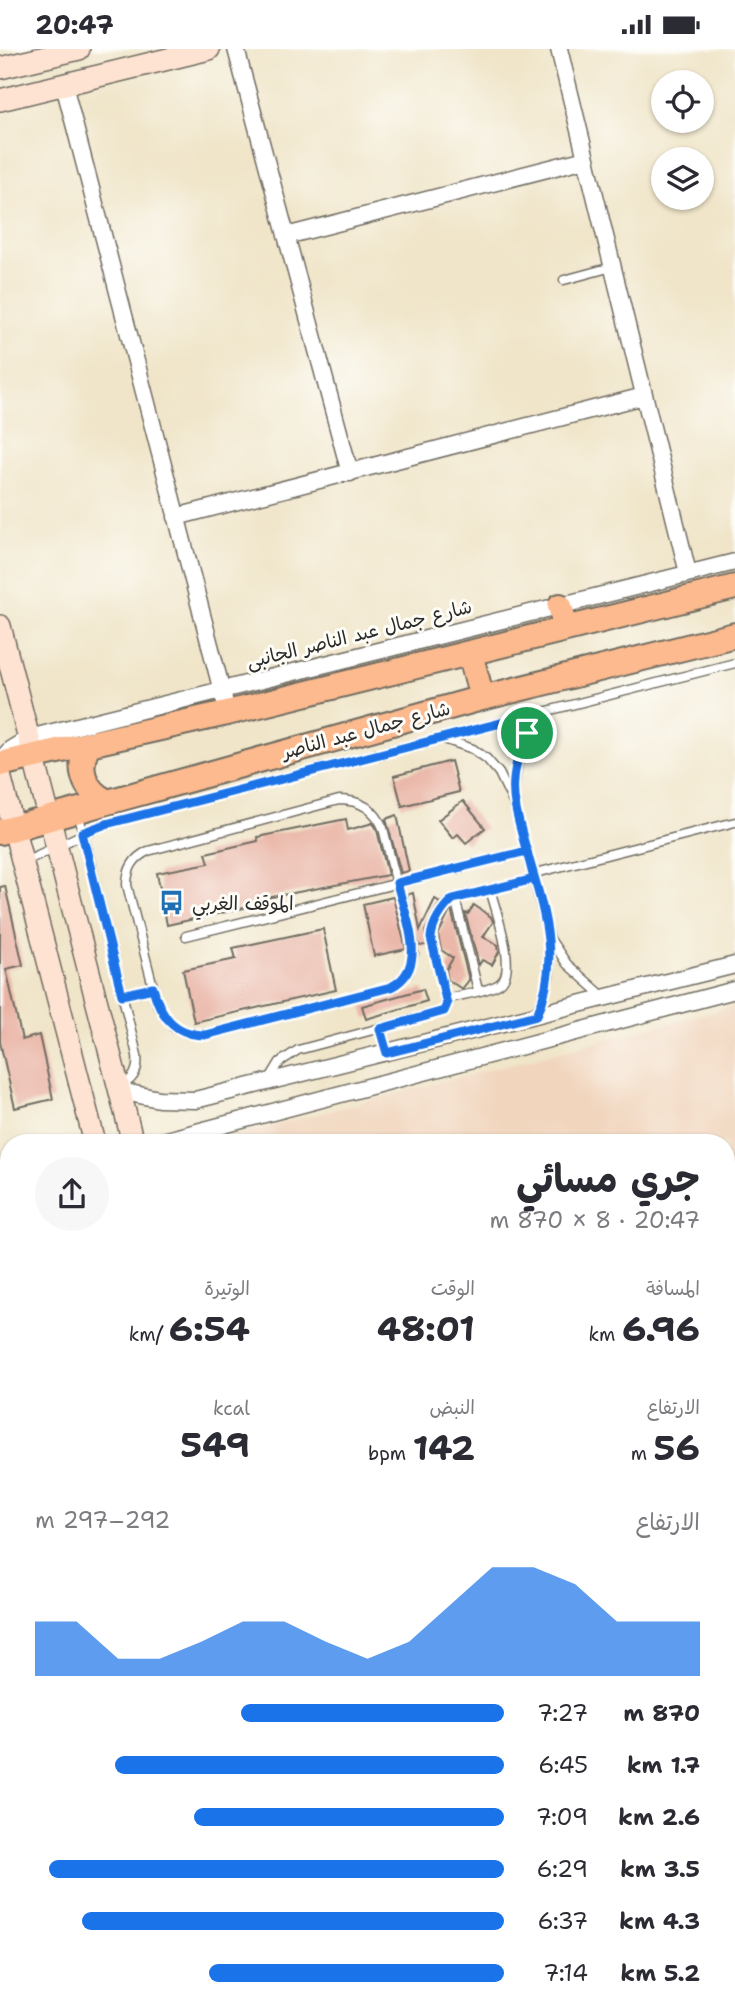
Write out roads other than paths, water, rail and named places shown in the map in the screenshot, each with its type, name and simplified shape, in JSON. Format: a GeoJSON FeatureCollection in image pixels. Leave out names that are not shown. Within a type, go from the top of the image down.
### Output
{"type":"FeatureCollection","features":[{"type":"Feature","properties":{"kind":"main road"},"geometry":{"type":"LineString","coordinates":[[0,68],[79,49]]}},
{"type":"Feature","properties":{"kind":"main road"},"geometry":{"type":"LineString","coordinates":[[0,100],[209,49]]}},
{"type":"Feature","properties":{"kind":"main road"},"geometry":{"type":"LineString","coordinates":[[0,762],[31,747],[89,744],[224,702],[470,653],[563,617],[735,587]]}},
{"type":"Feature","properties":{"kind":"main road"},"geometry":{"type":"LineString","coordinates":[[0,626],[131,1134]]}},
{"type":"Feature","properties":{"kind":"main road","name":"شارع جمال عبد الناصر"},"geometry":{"type":"LineString","coordinates":[[7,830],[50,817],[80,821],[106,801],[482,698],[735,635]]}},
{"type":"Feature","properties":{"kind":"main road"},"geometry":{"type":"LineString","coordinates":[[470,653],[482,698]]}},
{"type":"Feature","properties":{"kind":"main road"},"geometry":{"type":"LineString","coordinates":[[89,744],[83,758],[82,773],[93,793],[106,801]]}},
{"type":"Feature","properties":{"kind":"main road"},"geometry":{"type":"LineString","coordinates":[[0,775],[7,830],[23,862],[93,1134]]}},
{"type":"Feature","properties":{"kind":"street"},"geometry":{"type":"LineString","coordinates":[[236,49],[350,473]]}},
{"type":"Feature","properties":{"kind":"street"},"geometry":{"type":"LineString","coordinates":[[559,49],[688,573]]}},
{"type":"Feature","properties":{"kind":"street"},"geometry":{"type":"LineString","coordinates":[[64,85],[224,702]]}},
{"type":"Feature","properties":{"kind":"street"},"geometry":{"type":"LineString","coordinates":[[286,236],[586,159]]}},
{"type":"Feature","properties":{"kind":"street"},"geometry":{"type":"LineString","coordinates":[[176,517],[645,396]]}},
{"type":"Feature","properties":{"kind":"street","name":"شارع جمال عبد الناصر الجانبى"},"geometry":{"type":"LineString","coordinates":[[31,747],[563,617],[688,573],[735,562]]}},
{"type":"Feature","properties":{"kind":"street"},"geometry":{"type":"LineString","coordinates":[[119,1089],[159,1099],[195,1100],[735,965]]}},
{"type":"Feature","properties":{"kind":"street"},"geometry":{"type":"LineString","coordinates":[[189,1134],[735,990]]}},
{"type":"Feature","properties":{"kind":"lane"},"geometry":{"type":"LineString","coordinates":[[564,280],[612,267]]}},
{"type":"Feature","properties":{"kind":"lane"},"geometry":{"type":"LineString","coordinates":[[80,821],[106,824],[735,663]]}},
{"type":"Feature","properties":{"kind":"lane"},"geometry":{"type":"LineString","coordinates":[[514,804],[518,756],[527,733],[540,713]]}},
{"type":"Feature","properties":{"kind":"lane"},"geometry":{"type":"LineString","coordinates":[[440,738],[473,749],[487,759],[499,773],[514,804],[548,936],[549,976],[537,1015]]}},
{"type":"Feature","properties":{"kind":"lane"},"geometry":{"type":"LineString","coordinates":[[348,800],[364,806],[380,822],[397,883],[413,960],[404,979],[391,987],[205,1035],[181,1030],[167,1020],[158,1006],[127,885],[130,869],[138,857],[148,851],[331,802],[348,800]]}},
{"type":"Feature","properties":{"kind":"lane"},"geometry":{"type":"LineString","coordinates":[[23,862],[57,846],[80,821]]}},
{"type":"Feature","properties":{"kind":"lane"},"geometry":{"type":"LineString","coordinates":[[80,821],[138,1063],[133,1077],[119,1089]]}},
{"type":"Feature","properties":{"kind":"lane"},"geometry":{"type":"LineString","coordinates":[[267,1084],[274,1069],[293,1053],[441,1013],[446,1007],[445,999],[430,934],[446,905],[455,898],[735,822]]}},
{"type":"Feature","properties":{"kind":"lane"},"geometry":{"type":"LineString","coordinates":[[186,936],[527,851]]}},
{"type":"Feature","properties":{"kind":"lane"},"geometry":{"type":"LineString","coordinates":[[445,999],[498,985],[503,980],[508,967],[490,890]]}},
{"type":"Feature","properties":{"kind":"lane"},"geometry":{"type":"LineString","coordinates":[[455,898],[478,990]]}},
{"type":"Feature","properties":{"kind":"lane"},"geometry":{"type":"LineString","coordinates":[[548,936],[567,964],[605,998]]}},
{"type":"Feature","properties":{"kind":"lane"},"geometry":{"type":"LineString","coordinates":[[122,995],[153,988]]}},
{"type":"Feature","properties":{"kind":"lane"},"geometry":{"type":"LineString","coordinates":[[380,1029],[387,1053]]}},
{"type":"Feature","properties":{"kind":"place","name":"الموقف الغربي"},"geometry":{"type":"Point","coordinates":[172,903]}}]}
